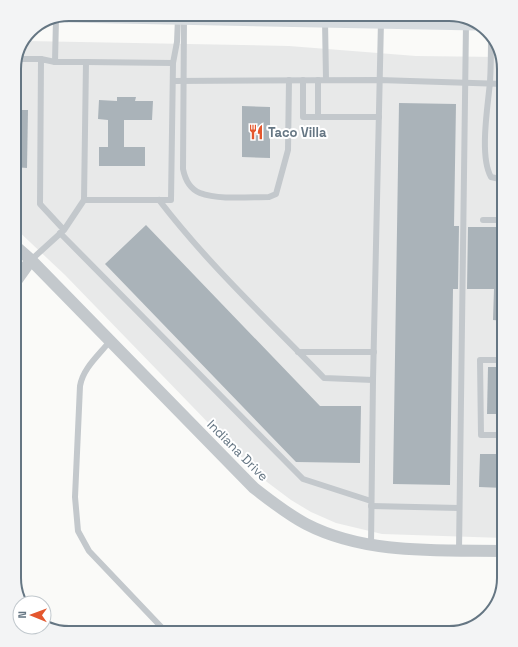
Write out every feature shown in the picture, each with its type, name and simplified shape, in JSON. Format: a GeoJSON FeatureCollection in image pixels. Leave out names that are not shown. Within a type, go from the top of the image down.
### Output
{"type":"FeatureCollection","features":[{"type":"Feature","properties":{"kind":"street","name":"Indiana Drive"},"geometry":{"type":"LineString","coordinates":[[21,252],[31,260],[254,488],[279,508],[308,524],[336,536],[371,545],[407,549],[497,551]]}},
{"type":"Feature","properties":{"kind":"street"},"geometry":{"type":"LineString","coordinates":[[21,274],[31,260]]}},
{"type":"Feature","properties":{"kind":"lane"},"geometry":{"type":"LineString","coordinates":[[84,200],[172,200],[173,63],[180,21]]}},
{"type":"Feature","properties":{"kind":"lane"},"geometry":{"type":"LineString","coordinates":[[181,21],[185,81],[183,169],[185,179],[191,187],[199,193],[211,196],[269,197],[276,194],[288,150],[289,80]]}},
{"type":"Feature","properties":{"kind":"lane"},"geometry":{"type":"LineString","coordinates":[[319,21],[326,80]]}},
{"type":"Feature","properties":{"kind":"lane"},"geometry":{"type":"LineString","coordinates":[[371,545],[381,21]]}},
{"type":"Feature","properties":{"kind":"lane"},"geometry":{"type":"LineString","coordinates":[[56,23],[56,62]]}},
{"type":"Feature","properties":{"kind":"lane"},"geometry":{"type":"LineString","coordinates":[[459,550],[465,82],[470,26]]}},
{"type":"Feature","properties":{"kind":"lane"},"geometry":{"type":"LineString","coordinates":[[491,46],[490,84],[486,120],[487,164],[491,177],[497,178]]}},
{"type":"Feature","properties":{"kind":"lane"},"geometry":{"type":"LineString","coordinates":[[23,58],[41,59],[56,62],[173,63]]}},
{"type":"Feature","properties":{"kind":"lane"},"geometry":{"type":"LineString","coordinates":[[41,59],[40,204],[62,231],[303,479],[371,503],[460,508]]}},
{"type":"Feature","properties":{"kind":"lane"},"geometry":{"type":"LineString","coordinates":[[31,260],[62,231],[84,200],[86,62]]}},
{"type":"Feature","properties":{"kind":"lane"},"geometry":{"type":"LineString","coordinates":[[303,80],[303,117],[379,117]]}},
{"type":"Feature","properties":{"kind":"lane"},"geometry":{"type":"LineString","coordinates":[[318,80],[318,117]]}},
{"type":"Feature","properties":{"kind":"lane"},"geometry":{"type":"LineString","coordinates":[[173,81],[380,80],[497,84]]}},
{"type":"Feature","properties":{"kind":"lane"},"geometry":{"type":"LineString","coordinates":[[159,200],[178,225],[212,263],[324,378],[373,380]]}},
{"type":"Feature","properties":{"kind":"lane"},"geometry":{"type":"LineString","coordinates":[[483,220],[497,220]]}},
{"type":"Feature","properties":{"kind":"lane"},"geometry":{"type":"LineString","coordinates":[[110,341],[87,368],[81,378],[75,497],[78,531],[89,552],[160,626]]}},
{"type":"Feature","properties":{"kind":"lane"},"geometry":{"type":"LineString","coordinates":[[298,352],[374,352]]}},
{"type":"Feature","properties":{"kind":"lane"},"geometry":{"type":"LineString","coordinates":[[497,360],[480,360],[481,435],[497,435]]}},
{"type":"Feature","properties":{"kind":"shaded area"},"geometry":{"type":"Polygon","coordinates":[[[30,41],[289,46],[416,56],[495,57],[497,62],[497,538],[382,534],[336,523],[311,512],[291,500],[267,482],[252,468],[65,275],[21,234],[21,65],[26,48],[30,41]]]}},
{"type":"Feature","properties":{"kind":"building"},"geometry":{"type":"Polygon","coordinates":[[[117,97],[136,97],[135,101],[153,101],[152,120],[124,120],[124,147],[145,147],[145,166],[99,166],[99,147],[108,147],[108,120],[98,119],[99,100],[117,101],[117,97]]]}},
{"type":"Feature","properties":{"kind":"building"},"geometry":{"type":"Polygon","coordinates":[[[399,103],[456,104],[454,226],[459,226],[458,289],[453,289],[450,485],[393,484],[399,103]]]}},
{"type":"Feature","properties":{"kind":"building","name":"Taco Villa"},"geometry":{"type":"Polygon","coordinates":[[[242,106],[270,107],[270,158],[242,157],[242,106]]]}},
{"type":"Feature","properties":{"kind":"building"},"geometry":{"type":"Polygon","coordinates":[[[21,110],[28,110],[27,168],[21,168],[21,110]]]}},
{"type":"Feature","properties":{"kind":"building"},"geometry":{"type":"Polygon","coordinates":[[[146,225],[320,406],[361,406],[360,463],[296,462],[105,264],[146,225]]]}},
{"type":"Feature","properties":{"kind":"building"},"geometry":{"type":"Polygon","coordinates":[[[468,227],[497,227],[497,320],[493,320],[494,289],[467,289],[468,227]]]}},
{"type":"Feature","properties":{"kind":"building"},"geometry":{"type":"Polygon","coordinates":[[[488,367],[497,367],[497,414],[487,414],[488,367]]]}},
{"type":"Feature","properties":{"kind":"building"},"geometry":{"type":"Polygon","coordinates":[[[480,454],[497,454],[497,488],[479,487],[480,454]]]}},
{"type":"Feature","properties":{"kind":"place","name":"Taco Villa"},"geometry":{"type":"Point","coordinates":[256,132]}}]}
